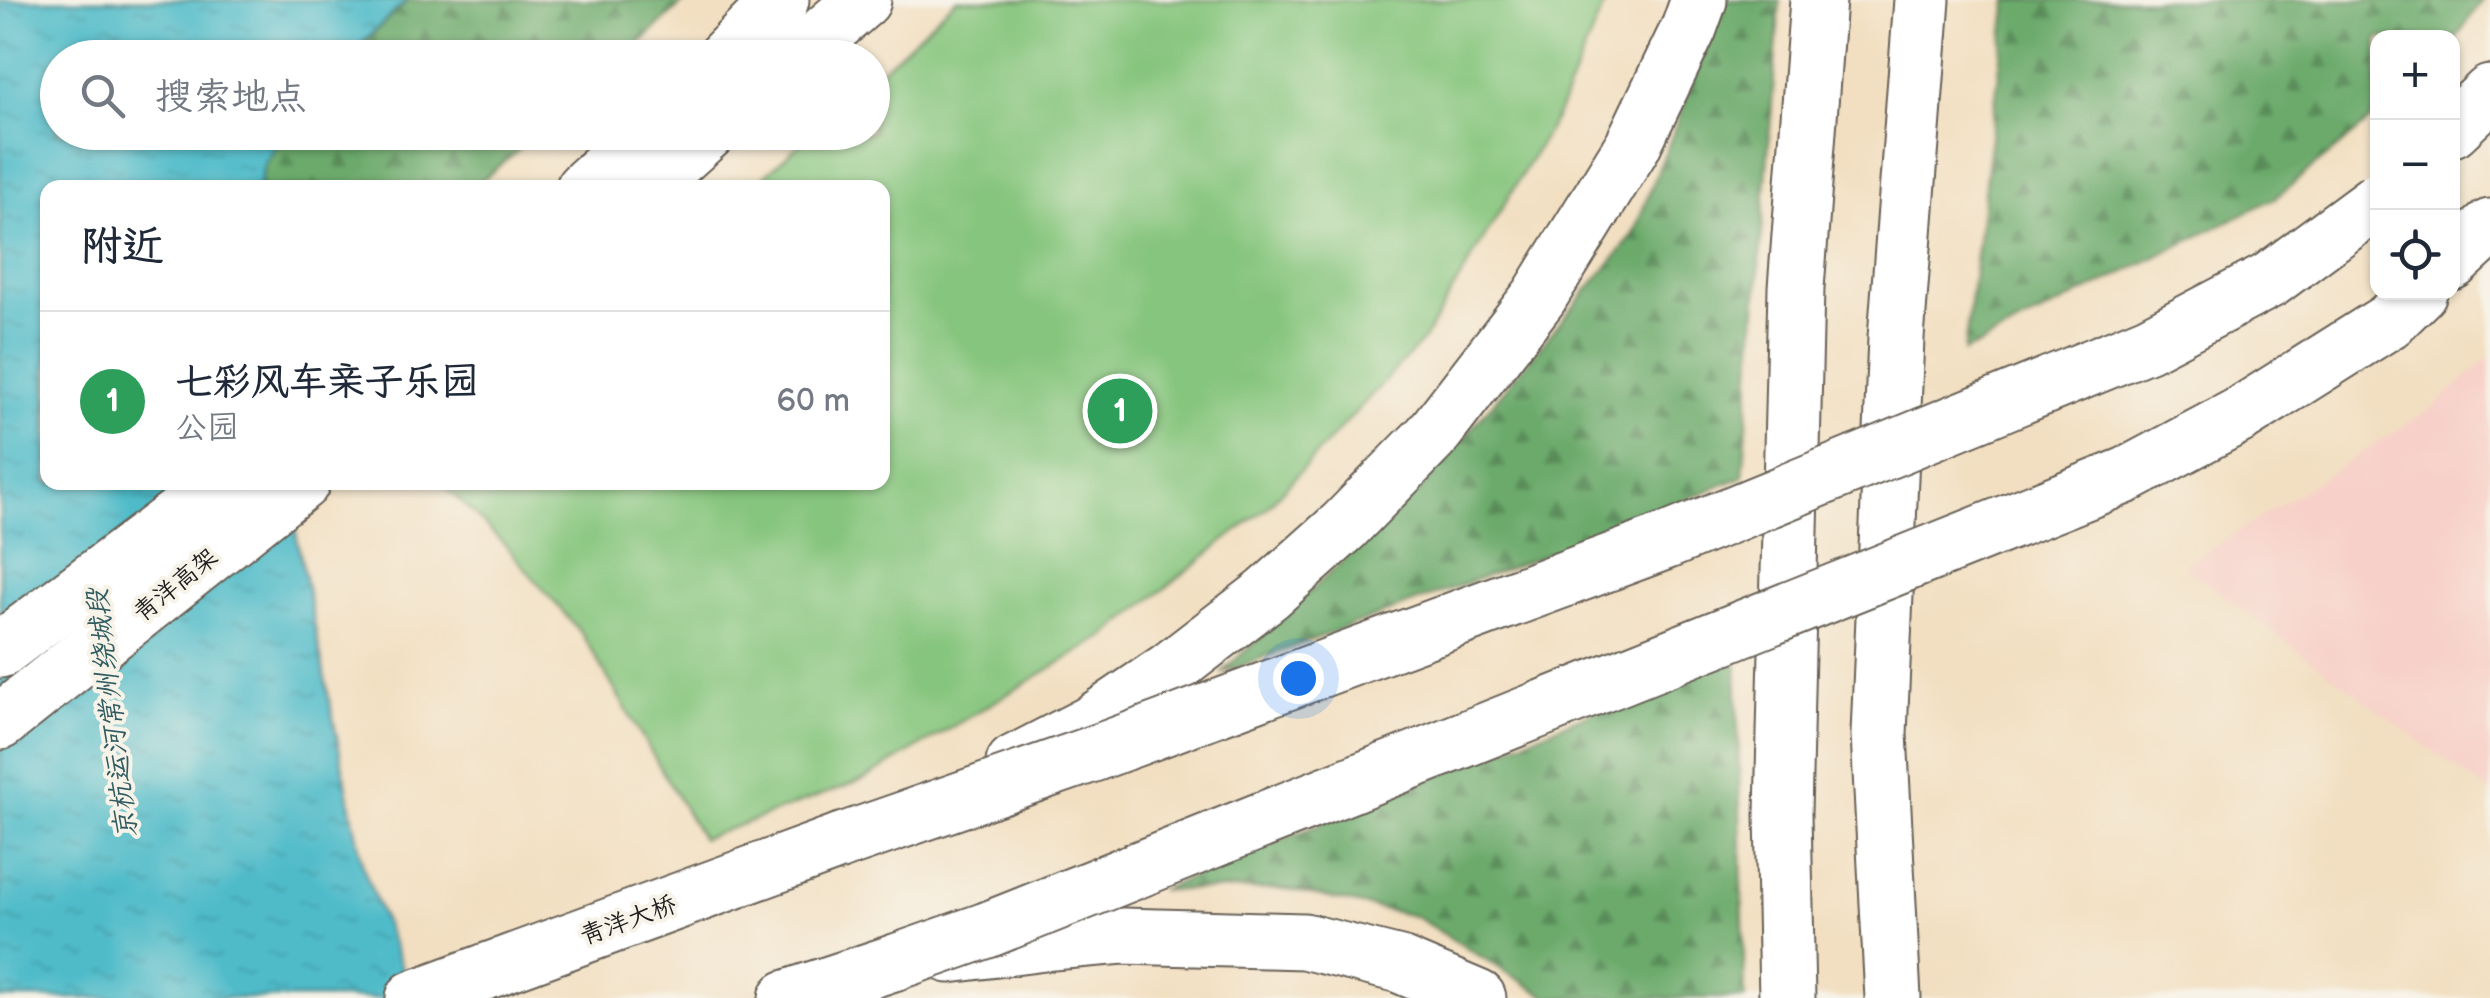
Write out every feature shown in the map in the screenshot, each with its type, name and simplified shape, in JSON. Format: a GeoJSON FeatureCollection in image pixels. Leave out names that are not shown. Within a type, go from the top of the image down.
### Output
{"type":"FeatureCollection","features":[{"type":"Feature","properties":{"kind":"main road"},"geometry":{"type":"LineString","coordinates":[[742,40],[781,0]]}},
{"type":"Feature","properties":{"kind":"main road"},"geometry":{"type":"LineString","coordinates":[[810,40],[850,0]]}},
{"type":"Feature","properties":{"kind":"main road"},"geometry":{"type":"LineString","coordinates":[[814,40],[863,0]]}},
{"type":"Feature","properties":{"kind":"main road"},"geometry":{"type":"LineString","coordinates":[[842,841],[981,780],[1090,724],[1168,671],[1268,594],[1344,526],[1431,437],[1540,297],[1623,162],[1699,0]]}},
{"type":"Feature","properties":{"kind":"main road"},"geometry":{"type":"LineString","coordinates":[[1787,998],[1783,814],[1796,288],[1818,0]]}},
{"type":"Feature","properties":{"kind":"main road"},"geometry":{"type":"LineString","coordinates":[[1893,998],[1879,734],[1896,338],[1922,0]]}},
{"type":"Feature","properties":{"kind":"main road"},"geometry":{"type":"LineString","coordinates":[[2460,122],[2490,93]]}},
{"type":"Feature","properties":{"kind":"main road"},"geometry":{"type":"LineString","coordinates":[[593,180],[625,150]]}},
{"type":"Feature","properties":{"kind":"main road"},"geometry":{"type":"LineString","coordinates":[[655,180],[688,150]]}},
{"type":"Feature","properties":{"kind":"main road"},"geometry":{"type":"LineString","coordinates":[[842,841],[1093,754],[1667,542],[2148,344],[2270,280],[2370,206]]}},
{"type":"Feature","properties":{"kind":"main road"},"geometry":{"type":"LineString","coordinates":[[2460,255],[2490,228]]}},
{"type":"Feature","properties":{"kind":"main road"},"geometry":{"type":"LineString","coordinates":[[787,998],[1006,923],[2127,475],[2240,416],[2404,307]]}},
{"type":"Feature","properties":{"kind":"main road","name":"青洋高架"},"geometry":{"type":"LineString","coordinates":[[0,650],[212,490]]}},
{"type":"Feature","properties":{"kind":"main road","name":"青洋高架"},"geometry":{"type":"LineString","coordinates":[[0,722],[292,490]]}},
{"type":"Feature","properties":{"kind":"main road","name":"青洋大桥"},"geometry":{"type":"LineString","coordinates":[[414,998],[842,841]]}},
{"type":"Feature","properties":{"kind":"main road"},"geometry":{"type":"LineString","coordinates":[[896,962],[1123,936],[1304,941],[1400,965],[1478,998]]}},
{"type":"Feature","properties":{"kind":"shaded area"},"geometry":{"type":"Polygon","coordinates":[[[2490,357],[2490,793],[2184,566],[2432,408],[2490,357]]]}},
{"type":"Feature","properties":{"kind":"green space"},"geometry":{"type":"Polygon","coordinates":[[[408,0],[686,0],[643,40],[366,40],[408,0]]]}},
{"type":"Feature","properties":{"kind":"green space"},"geometry":{"type":"Polygon","coordinates":[[[956,0],[1606,0],[1556,117],[1424,339],[1266,508],[1105,636],[863,780],[702,839],[582,634],[504,544],[449,490],[890,490],[890,180],[760,180],[793,150],[890,150],[890,61],[956,0]]]}},
{"type":"Feature","properties":{"kind":"green space"},"geometry":{"type":"Polygon","coordinates":[[[1725,0],[1780,0],[1743,477],[1569,546],[1221,673],[1420,490],[1632,237],[1725,0]]]}},
{"type":"Feature","properties":{"kind":"green space"},"geometry":{"type":"Polygon","coordinates":[[[2008,0],[2482,0],[2460,33],[2370,30],[2370,122],[2275,198],[1964,352],[2008,0]]]}},
{"type":"Feature","properties":{"kind":"green space"},"geometry":{"type":"Polygon","coordinates":[[[274,150],[518,150],[482,180],[261,180],[264,165],[274,150]]]}},
{"type":"Feature","properties":{"kind":"green space"},"geometry":{"type":"Polygon","coordinates":[[[1736,653],[1745,998],[1549,998],[1414,916],[1287,889],[1160,890],[1736,653]]]}},
{"type":"Feature","properties":{"kind":"water","name":"京杭运河常州绕城段"},"geometry":{"type":"Polygon","coordinates":[[[0,0],[408,0],[365,40],[40,40],[40,150],[274,150],[261,180],[40,180],[40,490],[287,490],[363,867],[414,998],[0,998],[0,0]]]}},
{"type":"Feature","properties":{"kind":"place","name":"七彩风车亲子乐园"},"geometry":{"type":"Point","coordinates":[1120,411]}}]}
